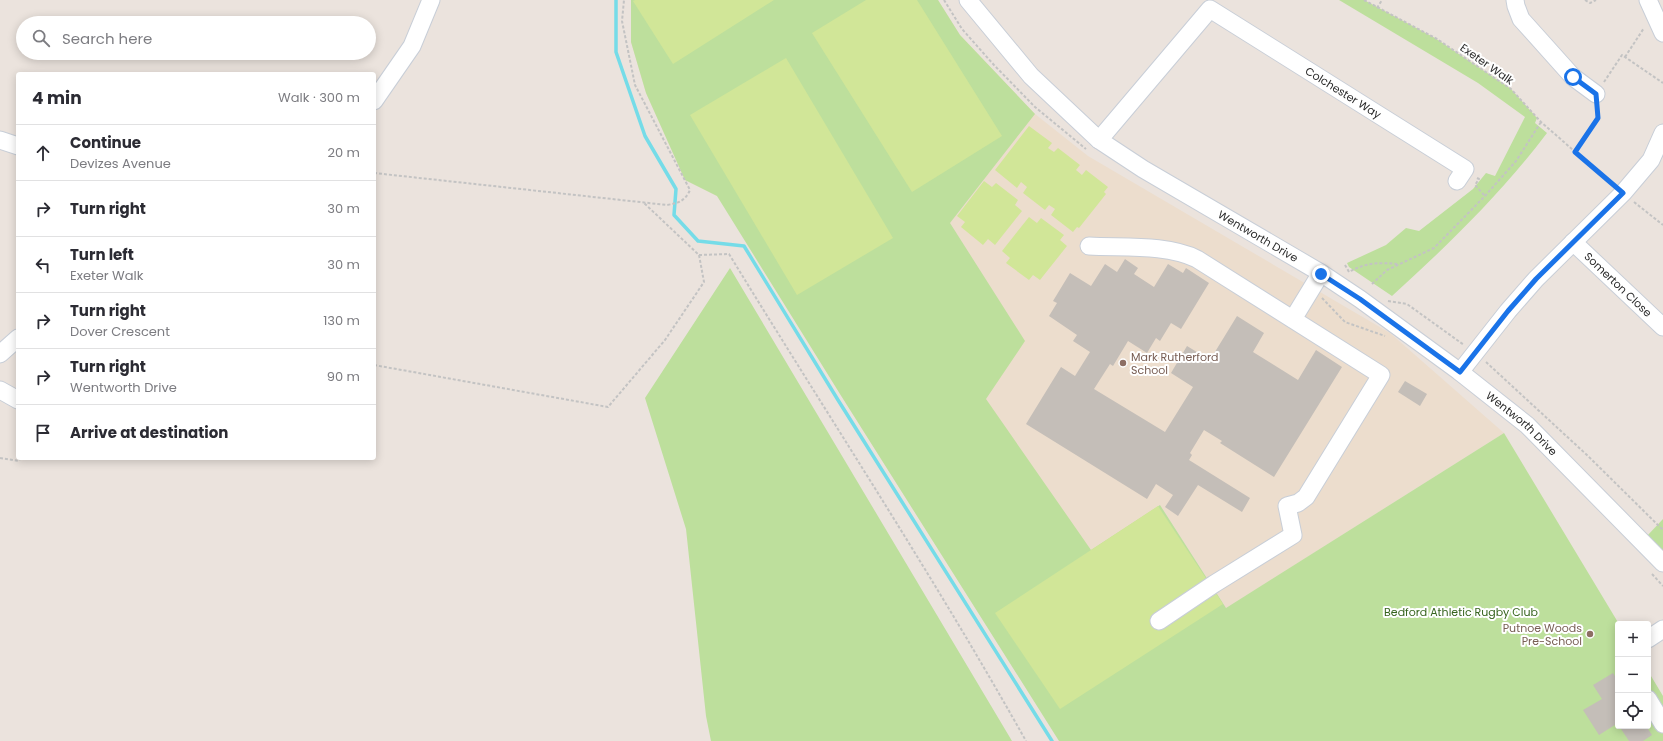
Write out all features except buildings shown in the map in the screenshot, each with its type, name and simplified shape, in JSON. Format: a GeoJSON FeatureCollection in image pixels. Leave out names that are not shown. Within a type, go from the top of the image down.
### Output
{"type":"FeatureCollection","features":[{"type":"Feature","properties":{"kind":"street"},"geometry":{"type":"LineString","coordinates":[[376,98],[412,46],[431,0]]}},
{"type":"Feature","properties":{"kind":"street","name":"Wentworth Drive"},"geometry":{"type":"LineString","coordinates":[[968,0],[1031,76],[1099,140],[1316,281],[1360,299],[1460,372],[1527,425],[1656,567]]}},
{"type":"Feature","properties":{"kind":"street"},"geometry":{"type":"LineString","coordinates":[[1515,0],[1521,19],[1573,77],[1596,94]]}},
{"type":"Feature","properties":{"kind":"street","name":"Colchester Way"},"geometry":{"type":"LineString","coordinates":[[1099,140],[1215,4],[1461,175]]}},
{"type":"Feature","properties":{"kind":"street"},"geometry":{"type":"LineString","coordinates":[[1652,7],[1663,33]]}},
{"type":"Feature","properties":{"kind":"street"},"geometry":{"type":"LineString","coordinates":[[1460,372],[1508,311],[1536,279],[1623,193],[1651,160],[1663,133]]}},
{"type":"Feature","properties":{"kind":"street"},"geometry":{"type":"LineString","coordinates":[[0,140],[16,145]]}},
{"type":"Feature","properties":{"kind":"street","name":"Somerton Close"},"geometry":{"type":"LineString","coordinates":[[1573,242],[1663,327]]}},
{"type":"Feature","properties":{"kind":"street"},"geometry":{"type":"LineString","coordinates":[[1089,246],[1171,250],[1185,253],[1293,319],[1381,376],[1306,497],[1298,503],[1287,506],[1293,535],[1214,584],[1159,621]]}},
{"type":"Feature","properties":{"kind":"street"},"geometry":{"type":"LineString","coordinates":[[1293,319],[1316,281]]}},
{"type":"Feature","properties":{"kind":"street"},"geometry":{"type":"LineString","coordinates":[[0,353],[16,340]]}},
{"type":"Feature","properties":{"kind":"street"},"geometry":{"type":"LineString","coordinates":[[0,390],[16,399]]}},
{"type":"Feature","properties":{"kind":"street"},"geometry":{"type":"LineString","coordinates":[[1651,637],[1663,629]]}},
{"type":"Feature","properties":{"kind":"street"},"geometry":{"type":"LineString","coordinates":[[1651,704],[1663,724]]}},
{"type":"Feature","properties":{"kind":"path"},"geometry":{"type":"LineString","coordinates":[[376,173],[667,205],[678,203],[686,199],[690,190],[635,85],[622,21],[624,0]]}},
{"type":"Feature","properties":{"kind":"path","name":"Exeter Walk"},"geometry":{"type":"LineString","coordinates":[[1364,0],[1437,39],[1510,89],[1541,122],[1623,193],[1663,225]]}},
{"type":"Feature","properties":{"kind":"path"},"geometry":{"type":"LineString","coordinates":[[1377,8],[1382,0]]}},
{"type":"Feature","properties":{"kind":"path"},"geometry":{"type":"LineString","coordinates":[[1585,0],[1590,3],[1596,0]]}},
{"type":"Feature","properties":{"kind":"path"},"geometry":{"type":"LineString","coordinates":[[1624,57],[1652,7]]}},
{"type":"Feature","properties":{"kind":"path"},"geometry":{"type":"LineString","coordinates":[[1575,152],[1598,118],[1596,94],[1622,55],[1663,83]]}},
{"type":"Feature","properties":{"kind":"path"},"geometry":{"type":"LineString","coordinates":[[1372,284],[1387,270],[1434,248],[1485,196],[1516,161],[1541,122]]}},
{"type":"Feature","properties":{"kind":"path"},"geometry":{"type":"LineString","coordinates":[[1461,175],[1479,179],[1475,185],[1485,196]]}},
{"type":"Feature","properties":{"kind":"path"},"geometry":{"type":"LineString","coordinates":[[376,365],[608,407],[665,340],[704,282],[699,255],[643,202]]}},
{"type":"Feature","properties":{"kind":"path"},"geometry":{"type":"LineString","coordinates":[[699,255],[729,254],[891,515],[999,693],[1026,741]]}},
{"type":"Feature","properties":{"kind":"path"},"geometry":{"type":"LineString","coordinates":[[1345,264],[1349,272],[1356,268],[1380,262],[1398,264]]}},
{"type":"Feature","properties":{"kind":"path"},"geometry":{"type":"LineString","coordinates":[[1316,281],[1345,322],[1390,338]]}},
{"type":"Feature","properties":{"kind":"path"},"geometry":{"type":"LineString","coordinates":[[0,458],[19,460]]}},
{"type":"Feature","properties":{"kind":"path"},"geometry":{"type":"LineString","coordinates":[[1656,567],[1663,586]]}},
{"type":"Feature","properties":{"kind":"shaded area","name":"Mark Rutherford School"},"geometry":{"type":"Polygon","coordinates":[[[631,0],[938,0],[960,35],[1035,114],[1088,156],[1390,333],[1504,433],[1047,721],[840,394],[744,235],[717,196],[685,180],[646,93],[631,42],[631,0]]]}},
{"type":"Feature","properties":{"kind":"green space","name":"Bedford Athletic Rugby Club"},"geometry":{"type":"Polygon","coordinates":[[[631,0],[938,0],[960,35],[1035,114],[950,223],[1025,341],[986,399],[1091,550],[1160,505],[1226,608],[1504,433],[1617,621],[1615,621],[1615,729],[1651,729],[1651,676],[1663,696],[1663,741],[1059,741],[717,196],[685,180],[646,93],[631,42],[631,0]]]}},
{"type":"Feature","properties":{"kind":"green space"},"geometry":{"type":"Polygon","coordinates":[[[774,0],[673,64],[633,1],[774,0]]]}},
{"type":"Feature","properties":{"kind":"green space"},"geometry":{"type":"Polygon","coordinates":[[[866,0],[917,0],[1002,136],[912,192],[812,33],[866,0]]]}},
{"type":"Feature","properties":{"kind":"green space"},"geometry":{"type":"Polygon","coordinates":[[[1339,0],[1364,0],[1435,38],[1511,89],[1537,118],[1535,123],[1547,133],[1493,198],[1433,258],[1392,296],[1349,267],[1347,263],[1386,245],[1406,228],[1419,231],[1473,189],[1486,173],[1495,176],[1525,117],[1478,83],[1339,0]]]}},
{"type":"Feature","properties":{"kind":"green space"},"geometry":{"type":"Polygon","coordinates":[[[786,58],[893,238],[797,295],[690,115],[786,58]]]}},
{"type":"Feature","properties":{"kind":"green space"},"geometry":{"type":"Polygon","coordinates":[[[1029,126],[1052,143],[1048,148],[1054,152],[1058,148],[1080,165],[1076,170],[1082,175],[1086,170],[1108,187],[1104,192],[1106,194],[1079,228],[1077,227],[1073,232],[1051,215],[1055,209],[1049,205],[1045,210],[1023,193],[1027,187],[1021,182],[1017,188],[995,170],[1029,126]]]}},
{"type":"Feature","properties":{"kind":"green space"},"geometry":{"type":"Polygon","coordinates":[[[984,181],[992,187],[996,183],[1018,200],[1015,205],[1022,211],[995,245],[988,239],[983,245],[961,227],[965,222],[957,216],[984,181]]]}},
{"type":"Feature","properties":{"kind":"green space"},"geometry":{"type":"Polygon","coordinates":[[[1029,217],[1037,223],[1041,218],[1064,235],[1060,240],[1067,246],[1040,280],[1033,275],[1029,280],[1006,263],[1010,258],[1002,251],[1029,217]]]}},
{"type":"Feature","properties":{"kind":"green space"},"geometry":{"type":"Polygon","coordinates":[[[730,268],[1012,741],[711,741],[706,716],[686,529],[645,398],[730,268]]]}},
{"type":"Feature","properties":{"kind":"green space"},"geometry":{"type":"Polygon","coordinates":[[[1158,506],[1223,604],[1060,709],[995,613],[1158,506]]]}},
{"type":"Feature","properties":{"kind":"green space"},"geometry":{"type":"Polygon","coordinates":[[[1663,519],[1663,552],[1647,536],[1663,519]]]}},
{"type":"Feature","properties":{"kind":"waterway"},"geometry":{"type":"LineString","coordinates":[[616,0],[616,52],[645,136],[676,189],[674,215],[698,241],[744,246],[838,400],[1052,741]]}},
{"type":"Feature","properties":{"kind":"place","name":"Mark Rutherford School"},"geometry":{"type":"Point","coordinates":[1123,363]}},
{"type":"Feature","properties":{"kind":"place","name":"Putnoe Woods Pre-School"},"geometry":{"type":"Point","coordinates":[1590,634]}},
{"type":"Feature","properties":{"kind":"route"},"geometry":{"type":"LineString","coordinates":[[1321,274],[1360,299],[1460,372],[1508,311],[1536,279],[1623,193],[1575,152],[1598,118],[1596,94],[1573,77]]}}]}
